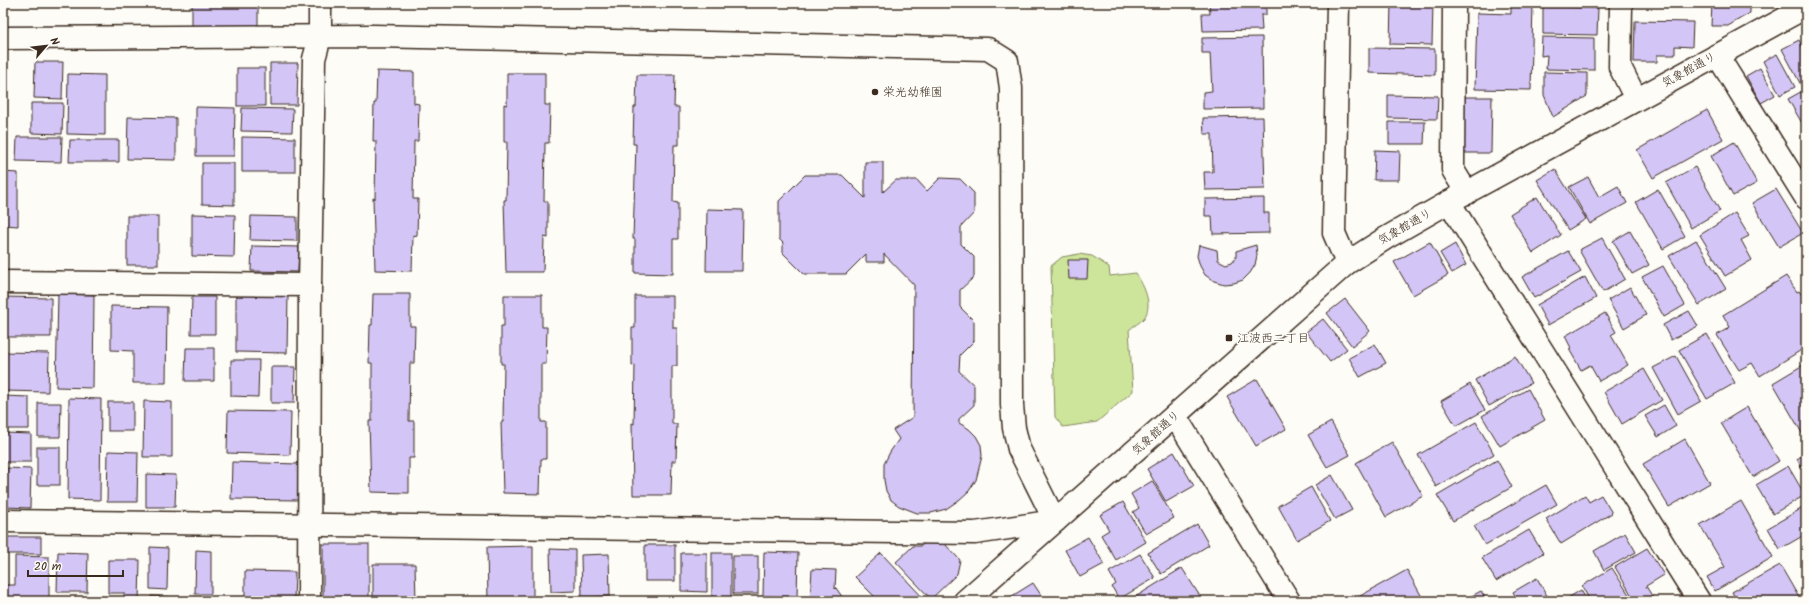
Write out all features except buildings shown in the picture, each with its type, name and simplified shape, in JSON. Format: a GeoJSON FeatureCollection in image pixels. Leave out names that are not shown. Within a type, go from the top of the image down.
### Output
{"type":"FeatureCollection","features":[{"type":"Feature","properties":{"kind":"street"},"geometry":{"type":"LineString","coordinates":[[309,601],[310,285],[314,58],[320,37],[320,3]]}},
{"type":"Feature","properties":{"kind":"street"},"geometry":{"type":"LineString","coordinates":[[1338,3],[1334,233],[1347,263]]}},
{"type":"Feature","properties":{"kind":"street"},"geometry":{"type":"LineString","coordinates":[[1454,3],[1453,170],[1458,198],[1699,601]]}},
{"type":"Feature","properties":{"kind":"street"},"geometry":{"type":"LineString","coordinates":[[1621,3],[1620,67],[1636,99]]}},
{"type":"Feature","properties":{"kind":"street","name":"気象館通り"},"geometry":{"type":"LineString","coordinates":[[965,601],[1347,263],[1386,238],[1636,99],[1806,7]]}},
{"type":"Feature","properties":{"kind":"street"},"geometry":{"type":"LineString","coordinates":[[3,38],[373,36],[988,49],[1007,61],[1011,88],[1012,405],[1014,428],[1019,449],[1055,520],[975,533],[3,521]]}},
{"type":"Feature","properties":{"kind":"street"},"geometry":{"type":"LineString","coordinates":[[1717,55],[1806,198]]}},
{"type":"Feature","properties":{"kind":"street"},"geometry":{"type":"LineString","coordinates":[[3,282],[310,285]]}},
{"type":"Feature","properties":{"kind":"street"},"geometry":{"type":"LineString","coordinates":[[1175,416],[1289,601]]}},
{"type":"Feature","properties":{"kind":"green space"},"geometry":{"type":"Polygon","coordinates":[[[1079,254],[1092,256],[1109,267],[1110,276],[1136,273],[1142,283],[1148,301],[1148,307],[1144,318],[1129,330],[1133,391],[1097,422],[1063,427],[1055,417],[1051,266],[1062,257],[1079,254]]]}},
{"type":"Feature","properties":{"kind":"place","name":"栄光幼稚園"},"geometry":{"type":"Point","coordinates":[875,92]}},
{"type":"Feature","properties":{"kind":"place","name":"江波西二丁目"},"geometry":{"type":"Point","coordinates":[1229,338]}}]}
